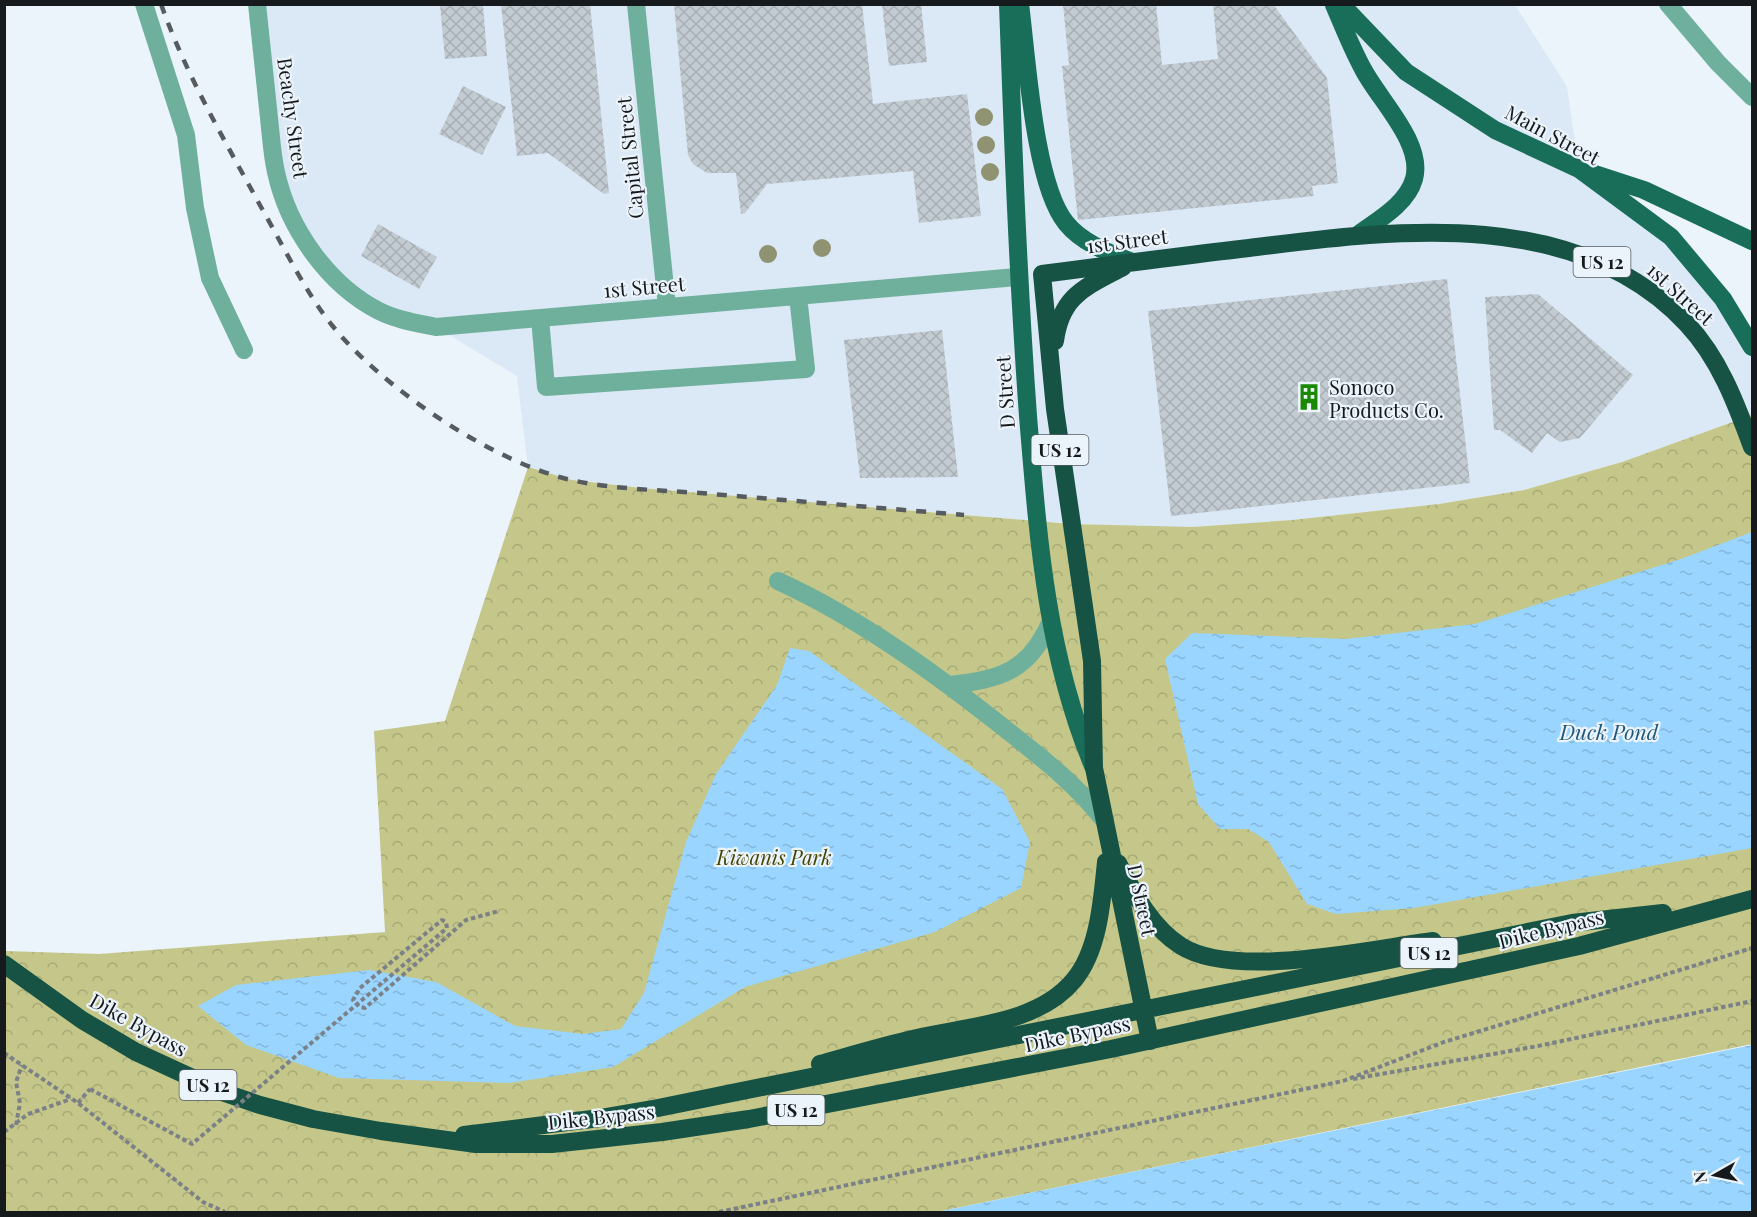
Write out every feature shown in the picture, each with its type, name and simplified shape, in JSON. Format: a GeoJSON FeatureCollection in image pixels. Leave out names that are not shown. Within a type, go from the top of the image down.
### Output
{"type":"FeatureCollection","features":[{"type":"Feature","properties":{"kind":"highway","name":"1st Street"},"geometry":{"type":"LineString","coordinates":[[1042,274],[1359,234],[1468,233],[1539,243],[1609,265],[1635,280],[1669,306],[1703,342],[1738,406],[1752,447]]}},
{"type":"Feature","properties":{"kind":"highway"},"geometry":{"type":"LineString","coordinates":[[1051,375],[1058,321],[1076,293],[1132,262]]}},
{"type":"Feature","properties":{"kind":"highway","name":"D Street"},"geometry":{"type":"LineString","coordinates":[[1042,274],[1051,375],[1092,661],[1094,768],[1150,1041]]}},
{"type":"Feature","properties":{"kind":"highway"},"geometry":{"type":"LineString","coordinates":[[1108,845],[1155,923],[1181,946],[1222,960],[1269,962],[1572,923]]}},
{"type":"Feature","properties":{"kind":"highway"},"geometry":{"type":"LineString","coordinates":[[658,1108],[916,1038],[1019,1015],[1043,1006],[1075,980],[1087,956],[1102,896],[1108,845]]}},
{"type":"Feature","properties":{"kind":"highway","name":"Dike Bypass"},"geometry":{"type":"LineString","coordinates":[[4,964],[82,1020],[136,1052],[225,1093],[314,1119],[476,1144],[533,1145],[662,1132],[852,1101],[1150,1041],[1567,949],[1752,899]]}},
{"type":"Feature","properties":{"kind":"highway","name":"Dike Bypass"},"geometry":{"type":"LineString","coordinates":[[438,1137],[600,1118],[658,1108],[1572,923],[1717,907]]}},
{"type":"Feature","properties":{"kind":"main road","name":"D Street"},"geometry":{"type":"LineString","coordinates":[[1008,4],[1017,277],[1037,521],[1051,621],[1066,696],[1094,768]]}},
{"type":"Feature","properties":{"kind":"main road"},"geometry":{"type":"LineString","coordinates":[[1020,4],[1042,163],[1057,210],[1066,224],[1081,236],[1106,251],[1132,262]]}},
{"type":"Feature","properties":{"kind":"main road"},"geometry":{"type":"LineString","coordinates":[[1333,4],[1363,69],[1412,146],[1416,163],[1414,180],[1403,200],[1359,234]]}},
{"type":"Feature","properties":{"kind":"main road","name":"Main Street"},"geometry":{"type":"LineString","coordinates":[[1341,4],[1406,72],[1495,130],[1579,169],[1671,237],[1723,299],[1752,347]]}},
{"type":"Feature","properties":{"kind":"main road"},"geometry":{"type":"LineString","coordinates":[[1579,169],[1644,190],[1752,241]]}},
{"type":"Feature","properties":{"kind":"main road","name":"1st Street"},"geometry":{"type":"LineString","coordinates":[[1017,277],[1042,274]]}},
{"type":"Feature","properties":{"kind":"street"},"geometry":{"type":"LineString","coordinates":[[144,4],[186,135],[195,208],[210,278],[244,350]]}},
{"type":"Feature","properties":{"kind":"street","name":"Beachy Street"},"geometry":{"type":"LineString","coordinates":[[257,4],[275,171],[284,201],[316,254],[346,291],[380,311],[410,321]]}},
{"type":"Feature","properties":{"kind":"street","name":"Capital Street"},"geometry":{"type":"LineString","coordinates":[[636,4],[667,307]]}},
{"type":"Feature","properties":{"kind":"street"},"geometry":{"type":"LineString","coordinates":[[1668,4],[1718,63],[1752,97]]}},
{"type":"Feature","properties":{"kind":"street","name":"1st Street"},"geometry":{"type":"LineString","coordinates":[[410,321],[436,327],[1017,277]]}},
{"type":"Feature","properties":{"kind":"street"},"geometry":{"type":"LineString","coordinates":[[540,318],[546,387],[806,369],[798,296]]}},
{"type":"Feature","properties":{"kind":"street"},"geometry":{"type":"LineString","coordinates":[[778,581],[838,611],[950,686],[1058,770],[1103,819]]}},
{"type":"Feature","properties":{"kind":"street"},"geometry":{"type":"LineString","coordinates":[[950,686],[988,679],[1018,668],[1041,643],[1051,621]]}},
{"type":"Feature","properties":{"kind":"path"},"geometry":{"type":"LineString","coordinates":[[78,1103],[90,1089],[192,1144],[356,1006],[365,998],[374,990],[447,928],[446,922],[442,920],[360,988],[354,1000],[360,1007],[365,1008],[466,920],[499,911]]}},
{"type":"Feature","properties":{"kind":"path"},"geometry":{"type":"LineString","coordinates":[[1343,1081],[1444,1042],[1752,948]]}},
{"type":"Feature","properties":{"kind":"path"},"geometry":{"type":"LineString","coordinates":[[719,1212],[1343,1081],[1538,1046],[1752,1001]]}},
{"type":"Feature","properties":{"kind":"path"},"geometry":{"type":"LineString","coordinates":[[4,1053],[78,1103],[203,1202],[225,1212]]}},
{"type":"Feature","properties":{"kind":"path"},"geometry":{"type":"LineString","coordinates":[[15,1125],[20,1103],[16,1082],[22,1065]]}},
{"type":"Feature","properties":{"kind":"path"},"geometry":{"type":"LineString","coordinates":[[4,1132],[28,1114],[72,1099]]}},
{"type":"Feature","properties":{"kind":"shaded area"},"geometry":{"type":"Polygon","coordinates":[[[257,5],[1515,5],[1567,87],[1579,169],[1671,237],[1752,347],[1752,415],[1622,462],[1524,490],[1439,504],[1292,520],[1192,527],[1133,527],[1037,521],[641,488],[572,480],[528,467],[517,376],[436,327],[346,291],[284,201],[257,5]]]}},
{"type":"Feature","properties":{"kind":"green space","name":"Kiwanis Park"},"geometry":{"type":"Polygon","coordinates":[[[1752,415],[1752,1044],[937,1212],[5,1212],[5,951],[99,954],[385,932],[374,731],[445,721],[528,467],[572,480],[641,488],[1072,524],[1192,527],[1292,520],[1439,504],[1524,490],[1622,462],[1752,415]]]}},
{"type":"Feature","properties":{"kind":"water","name":"Duck Pond"},"geometry":{"type":"Polygon","coordinates":[[[1752,532],[1752,848],[1414,908],[1336,914],[1307,904],[1269,842],[1248,829],[1220,829],[1198,804],[1165,659],[1192,633],[1346,639],[1475,624],[1681,559],[1752,532]]]}},
{"type":"Feature","properties":{"kind":"water"},"geometry":{"type":"Polygon","coordinates":[[[790,648],[809,651],[1002,789],[1030,842],[1021,888],[935,932],[745,987],[613,1067],[509,1083],[339,1078],[246,1045],[198,1006],[236,985],[369,970],[436,982],[515,1026],[583,1034],[621,1029],[644,993],[686,842],[716,774],[777,685],[790,648]]]}},
{"type":"Feature","properties":{"kind":"water"},"geometry":{"type":"Polygon","coordinates":[[[1752,1045],[1752,1212],[937,1212],[1752,1045]]]}},
{"type":"Feature","properties":{"kind":"building"},"geometry":{"type":"Polygon","coordinates":[[[501,4],[590,4],[609,193],[604,194],[548,153],[517,156],[501,4]]]}},
{"type":"Feature","properties":{"kind":"building"},"geometry":{"type":"Polygon","coordinates":[[[674,4],[862,4],[873,104],[967,94],[981,216],[919,223],[913,171],[767,184],[745,213],[741,214],[736,173],[707,173],[693,164],[688,155],[674,4]]]}},
{"type":"Feature","properties":{"kind":"building"},"geometry":{"type":"Polygon","coordinates":[[[882,4],[921,4],[927,62],[889,66],[882,4]]]}},
{"type":"Feature","properties":{"kind":"building"},"geometry":{"type":"Polygon","coordinates":[[[1063,4],[1156,4],[1162,65],[1218,59],[1213,4],[1273,4],[1327,78],[1338,183],[1312,186],[1314,196],[1078,220],[1062,66],[1069,65],[1063,4]]]}},
{"type":"Feature","properties":{"kind":"building"},"geometry":{"type":"Polygon","coordinates":[[[440,5],[483,5],[487,56],[445,59],[440,5]]]}},
{"type":"Feature","properties":{"kind":"building"},"geometry":{"type":"Polygon","coordinates":[[[463,86],[506,107],[482,155],[439,134],[463,86]]]}},
{"type":"Feature","properties":{"kind":"building"},"geometry":{"type":"Polygon","coordinates":[[[378,224],[437,257],[419,289],[361,256],[378,224]]]}},
{"type":"Feature","properties":{"kind":"building","name":"Sonoco Products Co."},"geometry":{"type":"Polygon","coordinates":[[[1447,279],[1470,483],[1171,516],[1148,311],[1447,279]]]}},
{"type":"Feature","properties":{"kind":"building"},"geometry":{"type":"Polygon","coordinates":[[[1538,294],[1633,375],[1580,438],[1560,442],[1547,433],[1532,453],[1500,430],[1494,430],[1485,297],[1538,294]]]}},
{"type":"Feature","properties":{"kind":"building"},"geometry":{"type":"Polygon","coordinates":[[[942,330],[958,477],[860,478],[844,340],[942,330]]]}},
{"type":"Feature","properties":{"kind":"railway"},"geometry":{"type":"LineString","coordinates":[[161,4],[182,56],[207,107],[312,298],[352,348],[378,372],[440,419],[507,457],[540,471],[571,480],[623,488],[964,515]]}},
{"type":"Feature","properties":{"kind":"place","name":"Sonoco Products Co."},"geometry":{"type":"Point","coordinates":[1309,397]}}]}
